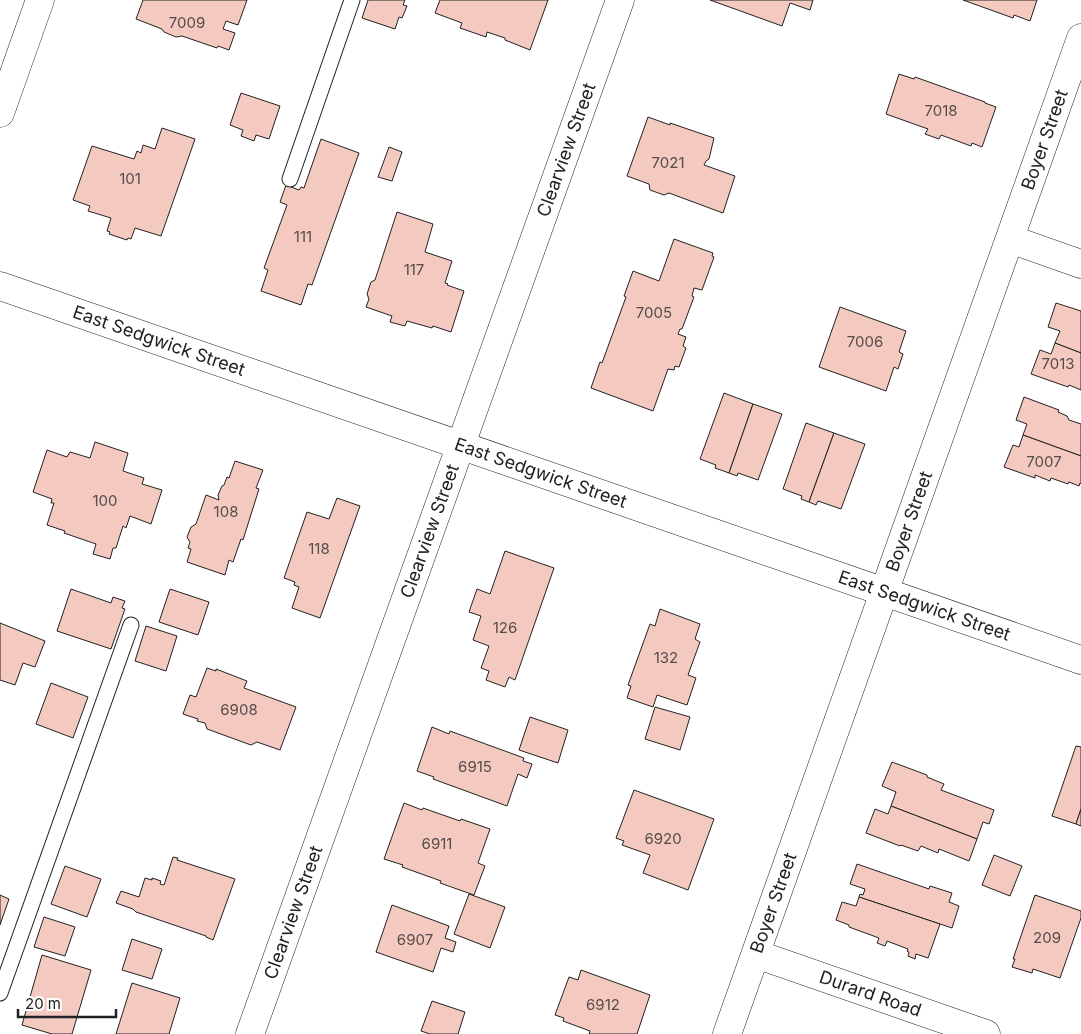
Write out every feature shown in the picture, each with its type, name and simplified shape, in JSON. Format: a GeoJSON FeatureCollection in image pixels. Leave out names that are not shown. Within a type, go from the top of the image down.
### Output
{"type":"FeatureCollection","features":[{"type":"Feature","properties":{"kind":"street"},"geometry":{"type":"LineString","coordinates":[[0,113],[40,0]]}},
{"type":"Feature","properties":{"kind":"street","name":"Clearview Street"},"geometry":{"type":"LineString","coordinates":[[250,1034],[620,0]]}},
{"type":"Feature","properties":{"kind":"street","name":"Boyer Street"},"geometry":{"type":"LineString","coordinates":[[727,1034],[1081,38]]}},
{"type":"Feature","properties":{"kind":"street"},"geometry":{"type":"LineString","coordinates":[[1010,239],[1081,264]]}},
{"type":"Feature","properties":{"kind":"street","name":"East Sedgwick Street"},"geometry":{"type":"LineString","coordinates":[[0,286],[1081,660]]}},
{"type":"Feature","properties":{"kind":"street","name":"Durard Road"},"geometry":{"type":"LineString","coordinates":[[756,954],[975,1032]]}},
{"type":"Feature","properties":{"kind":"lane"},"geometry":{"type":"LineString","coordinates":[[290,179],[352,0]]}},
{"type":"Feature","properties":{"kind":"lane"},"geometry":{"type":"LineString","coordinates":[[0,993],[131,626]]}},
{"type":"Feature","properties":{"kind":"building"},"geometry":{"type":"Polygon","coordinates":[[[143,0],[247,0],[238,25],[226,21],[223,29],[235,33],[229,50],[218,46],[217,48],[182,36],[176,37],[164,32],[162,29],[136,19],[143,0]]]}},
{"type":"Feature","properties":{"kind":"building"},"geometry":{"type":"Polygon","coordinates":[[[368,0],[405,0],[403,5],[407,6],[402,18],[399,17],[395,29],[362,18],[368,0]]]}},
{"type":"Feature","properties":{"kind":"building"},"geometry":{"type":"Polygon","coordinates":[[[440,0],[548,0],[530,50],[487,32],[486,37],[460,28],[462,23],[435,13],[440,0]]]}},
{"type":"Feature","properties":{"kind":"building"},"geometry":{"type":"Polygon","coordinates":[[[710,0],[813,0],[810,10],[790,3],[782,26],[710,0]]]}},
{"type":"Feature","properties":{"kind":"building"},"geometry":{"type":"Polygon","coordinates":[[[963,0],[1037,0],[1030,21],[1014,15],[1013,18],[963,0]]]}},
{"type":"Feature","properties":{"kind":"building"},"geometry":{"type":"Polygon","coordinates":[[[899,74],[914,79],[915,77],[996,107],[982,147],[972,143],[971,146],[941,135],[939,139],[925,134],[928,129],[886,114],[899,74]]]}},
{"type":"Feature","properties":{"kind":"building"},"geometry":{"type":"Polygon","coordinates":[[[241,93],[280,106],[269,139],[256,135],[254,141],[241,136],[243,130],[230,125],[241,93]]]}},
{"type":"Feature","properties":{"kind":"building"},"geometry":{"type":"Polygon","coordinates":[[[648,117],[714,138],[709,159],[704,165],[735,176],[723,213],[669,193],[664,195],[650,190],[649,184],[627,176],[648,117]]]}},
{"type":"Feature","properties":{"kind":"building"},"geometry":{"type":"Polygon","coordinates":[[[162,128],[195,139],[161,236],[135,228],[131,239],[128,238],[127,240],[109,234],[110,232],[107,231],[111,218],[88,211],[90,206],[73,200],[92,146],[134,159],[137,151],[141,153],[143,145],[155,149],[162,128]]]}},
{"type":"Feature","properties":{"kind":"building"},"geometry":{"type":"Polygon","coordinates":[[[321,139],[359,153],[312,285],[308,284],[301,305],[261,291],[268,270],[264,268],[287,205],[280,202],[286,185],[299,190],[301,187],[304,188],[321,139]]]}},
{"type":"Feature","properties":{"kind":"building"},"geometry":{"type":"Polygon","coordinates":[[[389,147],[402,152],[392,181],[378,177],[389,147]]]}},
{"type":"Feature","properties":{"kind":"building"},"geometry":{"type":"Polygon","coordinates":[[[397,212],[433,224],[425,252],[452,261],[445,283],[464,291],[451,332],[407,321],[405,326],[390,322],[392,316],[366,307],[369,299],[367,294],[371,282],[375,280],[397,212]]]}},
{"type":"Feature","properties":{"kind":"building"},"geometry":{"type":"Polygon","coordinates":[[[674,239],[713,253],[712,256],[714,257],[702,290],[694,288],[692,296],[694,297],[682,329],[680,329],[678,334],[686,337],[683,346],[686,348],[679,367],[675,366],[674,370],[668,369],[653,411],[591,388],[626,297],[624,296],[633,271],[659,281],[674,239]]]}},
{"type":"Feature","properties":{"kind":"building"},"geometry":{"type":"Polygon","coordinates":[[[1056,303],[1081,311],[1081,353],[1055,343],[1060,331],[1048,327],[1056,303]]]}},
{"type":"Feature","properties":{"kind":"building"},"geometry":{"type":"Polygon","coordinates":[[[840,307],[906,331],[899,352],[903,354],[898,369],[894,367],[886,391],[819,367],[840,307]]]}},
{"type":"Feature","properties":{"kind":"building"},"geometry":{"type":"Polygon","coordinates":[[[1055,343],[1081,353],[1081,390],[1031,374],[1040,350],[1051,354],[1055,343]]]}},
{"type":"Feature","properties":{"kind":"building"},"geometry":{"type":"Polygon","coordinates":[[[724,393],[753,404],[729,473],[715,468],[716,465],[700,459],[724,393]]]}},
{"type":"Feature","properties":{"kind":"building"},"geometry":{"type":"Polygon","coordinates":[[[1024,397],[1059,410],[1058,412],[1067,416],[1069,420],[1081,424],[1081,456],[1023,435],[1027,424],[1016,420],[1024,397]]]}},
{"type":"Feature","properties":{"kind":"building"},"geometry":{"type":"Polygon","coordinates":[[[753,404],[782,414],[758,480],[738,473],[737,476],[729,473],[753,404]]]}},
{"type":"Feature","properties":{"kind":"building"},"geometry":{"type":"Polygon","coordinates":[[[806,423],[834,433],[809,502],[801,499],[802,496],[783,489],[806,423]]]}},
{"type":"Feature","properties":{"kind":"building"},"geometry":{"type":"Polygon","coordinates":[[[834,433],[865,444],[841,509],[818,501],[816,505],[809,502],[834,433]]]}},
{"type":"Feature","properties":{"kind":"building"},"geometry":{"type":"Polygon","coordinates":[[[1023,435],[1081,456],[1081,484],[1079,486],[1069,482],[1068,484],[1051,478],[1050,481],[1035,475],[1035,478],[1004,467],[1013,445],[1019,447],[1023,435]]]}},
{"type":"Feature","properties":{"kind":"building"},"geometry":{"type":"Polygon","coordinates":[[[95,442],[128,453],[123,471],[144,478],[142,484],[162,490],[151,524],[130,516],[126,528],[123,526],[116,548],[113,548],[110,559],[93,554],[96,544],[47,525],[54,503],[51,503],[52,499],[33,492],[47,450],[67,457],[70,452],[90,458],[95,442]]]}},
{"type":"Feature","properties":{"kind":"building"},"geometry":{"type":"Polygon","coordinates":[[[235,461],[263,470],[256,488],[259,489],[243,540],[241,539],[233,562],[229,560],[225,575],[187,562],[191,549],[188,548],[190,542],[187,537],[191,527],[196,524],[206,495],[219,500],[218,495],[227,477],[229,478],[235,461]]]}},
{"type":"Feature","properties":{"kind":"building"},"geometry":{"type":"Polygon","coordinates":[[[337,498],[360,506],[320,618],[292,608],[299,587],[294,585],[295,582],[284,578],[307,512],[329,519],[337,498]]]}},
{"type":"Feature","properties":{"kind":"building"},"geometry":{"type":"Polygon","coordinates":[[[505,551],[554,568],[515,680],[509,677],[505,687],[486,680],[489,671],[481,668],[489,646],[473,640],[481,616],[469,612],[477,589],[490,594],[505,551]]]}},
{"type":"Feature","properties":{"kind":"building"},"geometry":{"type":"Polygon","coordinates":[[[71,589],[111,603],[113,597],[125,601],[122,608],[125,609],[111,649],[57,631],[71,589]]]}},
{"type":"Feature","properties":{"kind":"building"},"geometry":{"type":"Polygon","coordinates":[[[170,589],[209,602],[198,635],[159,622],[170,589]]]}},
{"type":"Feature","properties":{"kind":"building"},"geometry":{"type":"Polygon","coordinates":[[[660,609],[700,624],[695,639],[700,642],[688,675],[696,678],[687,705],[657,695],[653,707],[627,698],[631,686],[628,685],[650,624],[655,626],[660,609]]]}},
{"type":"Feature","properties":{"kind":"building"},"geometry":{"type":"Polygon","coordinates":[[[0,623],[45,641],[35,667],[23,663],[15,685],[0,680],[0,623]]]}},
{"type":"Feature","properties":{"kind":"building"},"geometry":{"type":"Polygon","coordinates":[[[146,626],[177,636],[166,671],[135,661],[146,626]]]}},
{"type":"Feature","properties":{"kind":"building"},"geometry":{"type":"Polygon","coordinates":[[[207,668],[216,671],[216,669],[247,681],[244,688],[296,707],[280,750],[257,742],[251,745],[207,729],[205,723],[183,714],[190,695],[196,697],[207,668]]]}},
{"type":"Feature","properties":{"kind":"building"},"geometry":{"type":"Polygon","coordinates":[[[51,683],[88,697],[73,738],[36,724],[51,683]]]}},
{"type":"Feature","properties":{"kind":"building"},"geometry":{"type":"Polygon","coordinates":[[[655,707],[690,717],[680,750],[645,739],[655,707]]]}},
{"type":"Feature","properties":{"kind":"building"},"geometry":{"type":"Polygon","coordinates":[[[530,717],[568,730],[558,763],[519,750],[530,717]]]}},
{"type":"Feature","properties":{"kind":"building"},"geometry":{"type":"Polygon","coordinates":[[[432,727],[449,734],[450,731],[524,758],[523,761],[532,764],[527,778],[518,774],[507,806],[433,779],[434,777],[417,771],[432,727]]]}},
{"type":"Feature","properties":{"kind":"building"},"geometry":{"type":"Polygon","coordinates":[[[1076,746],[1081,747],[1081,809],[1076,824],[1052,816],[1076,746]]]}},
{"type":"Feature","properties":{"kind":"building"},"geometry":{"type":"Polygon","coordinates":[[[892,762],[927,775],[927,777],[944,784],[941,790],[994,810],[989,824],[983,822],[977,839],[891,806],[896,792],[882,786],[892,762]]]}},
{"type":"Feature","properties":{"kind":"building"},"geometry":{"type":"Polygon","coordinates":[[[634,790],[714,819],[688,890],[643,873],[650,855],[622,845],[624,841],[616,838],[634,790]]]}},
{"type":"Feature","properties":{"kind":"building"},"geometry":{"type":"Polygon","coordinates":[[[404,803],[490,829],[478,863],[485,866],[474,895],[384,859],[404,803]]]}},
{"type":"Feature","properties":{"kind":"building"},"geometry":{"type":"Polygon","coordinates":[[[891,806],[977,839],[969,861],[939,849],[938,853],[921,846],[918,851],[866,833],[875,809],[888,814],[891,806]]]}},
{"type":"Feature","properties":{"kind":"building"},"geometry":{"type":"Polygon","coordinates":[[[1081,809],[1081,826],[1076,824],[1081,809]]]}},
{"type":"Feature","properties":{"kind":"building"},"geometry":{"type":"Polygon","coordinates":[[[994,855],[1022,866],[1010,896],[982,885],[994,855]]]}},
{"type":"Feature","properties":{"kind":"building"},"geometry":{"type":"Polygon","coordinates":[[[173,857],[235,879],[213,940],[116,903],[121,891],[139,897],[145,878],[161,881],[160,884],[164,885],[173,857]]]}},
{"type":"Feature","properties":{"kind":"building"},"geometry":{"type":"Polygon","coordinates":[[[857,864],[929,889],[930,886],[952,893],[949,902],[959,906],[952,928],[859,897],[860,894],[863,895],[865,889],[850,884],[857,864]]]}},
{"type":"Feature","properties":{"kind":"building"},"geometry":{"type":"Polygon","coordinates":[[[65,866],[101,879],[87,917],[51,904],[65,866]]]}},
{"type":"Feature","properties":{"kind":"building"},"geometry":{"type":"Polygon","coordinates":[[[469,894],[505,907],[490,948],[454,934],[469,894]]]}},
{"type":"Feature","properties":{"kind":"building"},"geometry":{"type":"Polygon","coordinates":[[[0,895],[9,899],[0,925],[0,895]]]}},
{"type":"Feature","properties":{"kind":"building"},"geometry":{"type":"Polygon","coordinates":[[[1035,895],[1081,911],[1081,918],[1060,978],[1033,969],[1032,973],[1012,967],[1035,895]]]}},
{"type":"Feature","properties":{"kind":"building"},"geometry":{"type":"Polygon","coordinates":[[[859,897],[940,924],[928,958],[916,954],[915,959],[908,956],[908,949],[887,941],[885,946],[877,943],[879,938],[836,920],[842,902],[856,906],[859,897]]]}},
{"type":"Feature","properties":{"kind":"building"},"geometry":{"type":"Polygon","coordinates":[[[392,905],[449,926],[445,938],[456,942],[453,952],[441,948],[433,972],[376,952],[392,905]]]}},
{"type":"Feature","properties":{"kind":"building"},"geometry":{"type":"Polygon","coordinates":[[[44,917],[75,927],[65,956],[34,947],[44,917]]]}},
{"type":"Feature","properties":{"kind":"building"},"geometry":{"type":"Polygon","coordinates":[[[132,939],[162,949],[152,979],[122,970],[132,939]]]}},
{"type":"Feature","properties":{"kind":"building"},"geometry":{"type":"Polygon","coordinates":[[[42,955],[91,970],[72,1034],[52,1034],[22,1025],[42,955]]]}},
{"type":"Feature","properties":{"kind":"building"},"geometry":{"type":"Polygon","coordinates":[[[581,970],[650,995],[637,1034],[589,1034],[590,1031],[563,1021],[564,1018],[555,1015],[569,977],[578,980],[581,970]]]}},
{"type":"Feature","properties":{"kind":"building"},"geometry":{"type":"Polygon","coordinates":[[[132,983],[180,998],[169,1034],[116,1034],[132,983]]]}},
{"type":"Feature","properties":{"kind":"building"},"geometry":{"type":"Polygon","coordinates":[[[432,1001],[465,1012],[458,1034],[430,1034],[421,1031],[432,1001]]]}}]}
